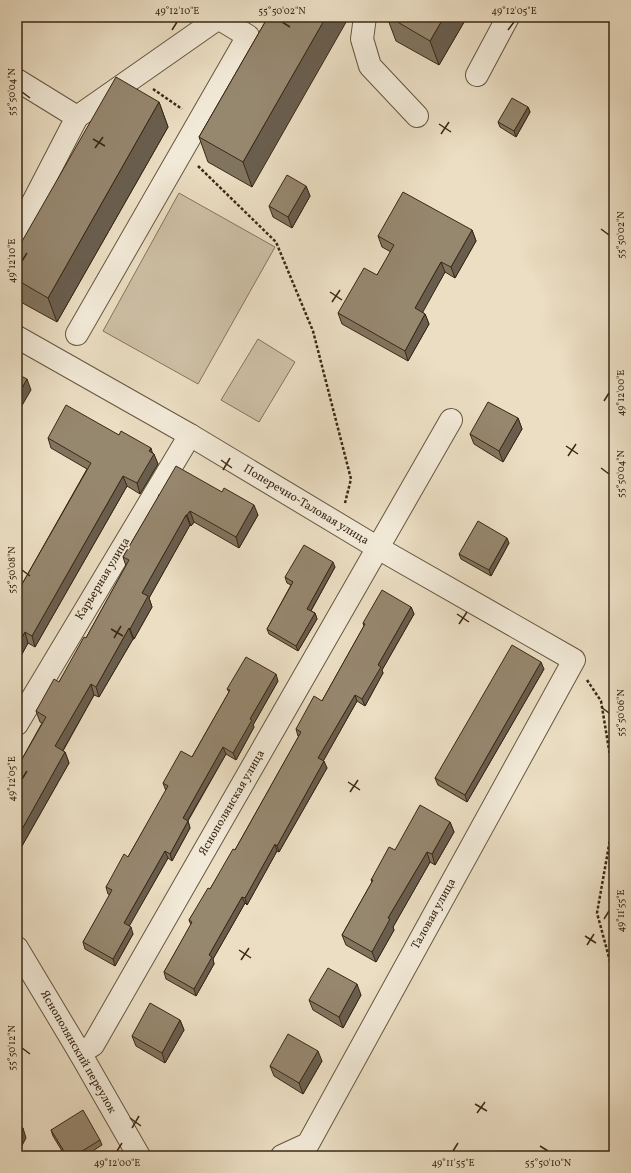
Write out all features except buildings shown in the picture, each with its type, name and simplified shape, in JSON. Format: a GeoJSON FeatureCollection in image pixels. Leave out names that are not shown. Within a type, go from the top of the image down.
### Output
{"type":"FeatureCollection","features":[{"type":"Feature","properties":{"kind":"street"},"geometry":{"type":"LineString","coordinates":[[17,233],[77,117],[219,17],[248,36],[77,334]]}},
{"type":"Feature","properties":{"kind":"street"},"geometry":{"type":"LineString","coordinates":[[364,17],[362,39],[370,66],[416,116]]}},
{"type":"Feature","properties":{"kind":"street"},"geometry":{"type":"LineString","coordinates":[[477,75],[508,17]]}},
{"type":"Feature","properties":{"kind":"street"},"geometry":{"type":"LineString","coordinates":[[17,80],[77,117]]}},
{"type":"Feature","properties":{"kind":"street","name":"Поперечно-Таловая улица"},"geometry":{"type":"LineString","coordinates":[[17,337],[190,435],[378,548],[574,660]]}},
{"type":"Feature","properties":{"kind":"street","name":"Яснополянская улица"},"geometry":{"type":"LineString","coordinates":[[80,1053],[93,1045],[451,420]]}},
{"type":"Feature","properties":{"kind":"street","name":"Карьерная улица"},"geometry":{"type":"LineString","coordinates":[[17,724],[190,435]]}},
{"type":"Feature","properties":{"kind":"street","name":"Таловая улица"},"geometry":{"type":"LineString","coordinates":[[282,1156],[308,1144],[574,660]]}},
{"type":"Feature","properties":{"kind":"street","name":"Яснополянский переулок"},"geometry":{"type":"LineString","coordinates":[[17,948],[80,1053],[139,1156]]}},
{"type":"Feature","properties":{"kind":"path"},"geometry":{"type":"LineString","coordinates":[[135,76],[186,112]]}},
{"type":"Feature","properties":{"kind":"path"},"geometry":{"type":"LineString","coordinates":[[185,145],[192,159],[276,242],[313,331],[351,479],[339,525]]}},
{"type":"Feature","properties":{"kind":"path"},"geometry":{"type":"LineString","coordinates":[[574,660],[601,701],[614,780]]}},
{"type":"Feature","properties":{"kind":"path"},"geometry":{"type":"LineString","coordinates":[[614,817],[597,913],[614,976]]}},
{"type":"Feature","properties":{"kind":"shaded area"},"geometry":{"type":"Polygon","coordinates":[[[179,193],[275,247],[198,384],[103,331],[179,193]]]}},
{"type":"Feature","properties":{"kind":"shaded area"},"geometry":{"type":"Polygon","coordinates":[[[258,339],[295,362],[259,422],[221,400],[258,339]]]}}]}
